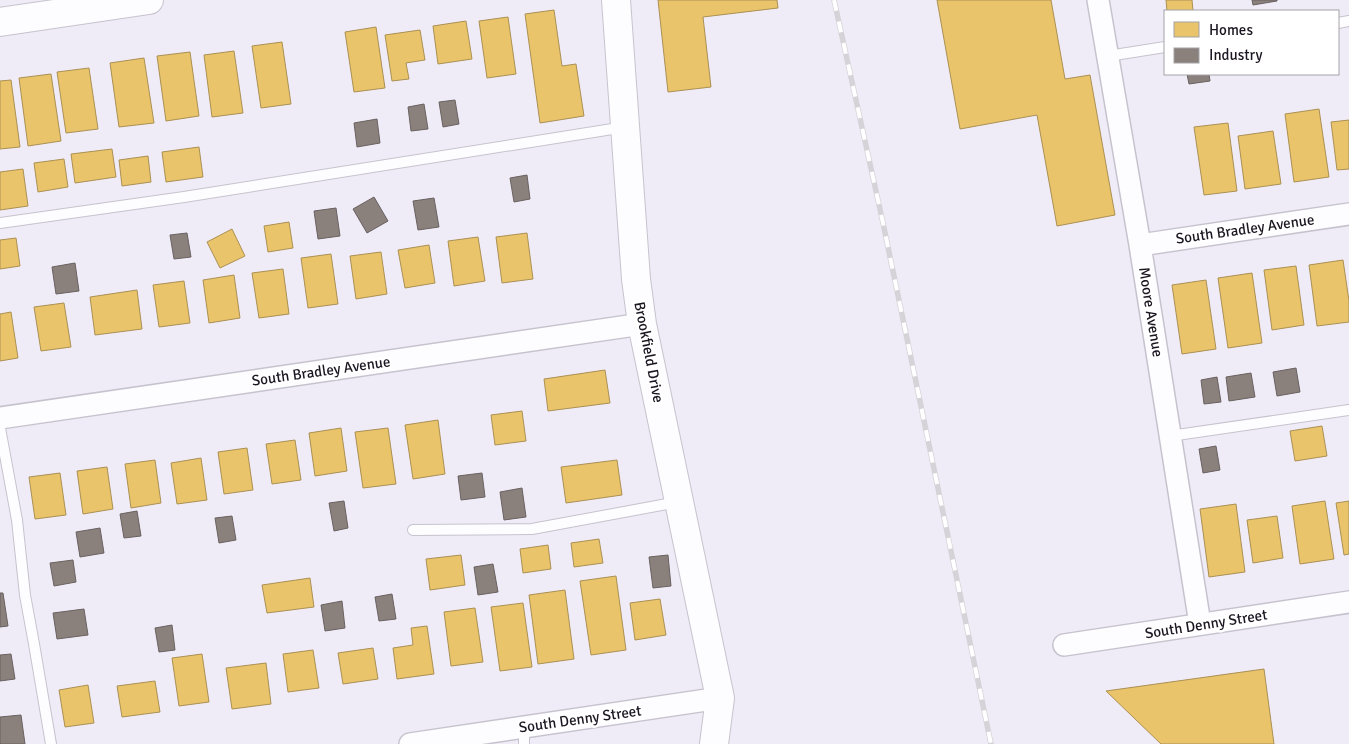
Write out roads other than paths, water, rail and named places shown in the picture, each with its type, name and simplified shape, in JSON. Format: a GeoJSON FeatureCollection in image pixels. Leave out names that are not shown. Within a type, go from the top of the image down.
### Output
{"type":"FeatureCollection","features":[{"type":"Feature","properties":{"kind":"street"},"geometry":{"type":"LineString","coordinates":[[0,22],[149,0]]}},
{"type":"Feature","properties":{"kind":"street","name":"Brookfield Drive"},"geometry":{"type":"LineString","coordinates":[[616,0],[636,278],[642,324],[720,698],[714,744]]}},
{"type":"Feature","properties":{"kind":"street","name":"Moore Avenue"},"geometry":{"type":"LineString","coordinates":[[1098,0],[1140,245],[1200,624]]}},
{"type":"Feature","properties":{"kind":"street","name":"South Bradley Avenue"},"geometry":{"type":"LineString","coordinates":[[1140,245],[1349,214]]}},
{"type":"Feature","properties":{"kind":"street","name":"South Bradley Avenue"},"geometry":{"type":"LineString","coordinates":[[0,418],[642,324]]}},
{"type":"Feature","properties":{"kind":"street","name":"South Denny Street"},"geometry":{"type":"LineString","coordinates":[[1064,645],[1349,602]]}},
{"type":"Feature","properties":{"kind":"street","name":"South Denny Street"},"geometry":{"type":"LineString","coordinates":[[410,744],[524,736],[720,698]]}},
{"type":"Feature","properties":{"kind":"lane"},"geometry":{"type":"LineString","coordinates":[[1108,56],[1164,48]]}},
{"type":"Feature","properties":{"kind":"lane"},"geometry":{"type":"LineString","coordinates":[[0,223],[184,197],[626,126]]}},
{"type":"Feature","properties":{"kind":"lane"},"geometry":{"type":"LineString","coordinates":[[1170,436],[1349,410]]}},
{"type":"Feature","properties":{"kind":"lane"},"geometry":{"type":"LineString","coordinates":[[0,428],[17,520],[25,595],[51,744]]}},
{"type":"Feature","properties":{"kind":"lane"},"geometry":{"type":"LineString","coordinates":[[413,530],[532,528],[679,502]]}},
{"type":"Feature","properties":{"kind":"railway"},"geometry":{"type":"LineString","coordinates":[[834,0],[883,223],[991,744]]}}]}
